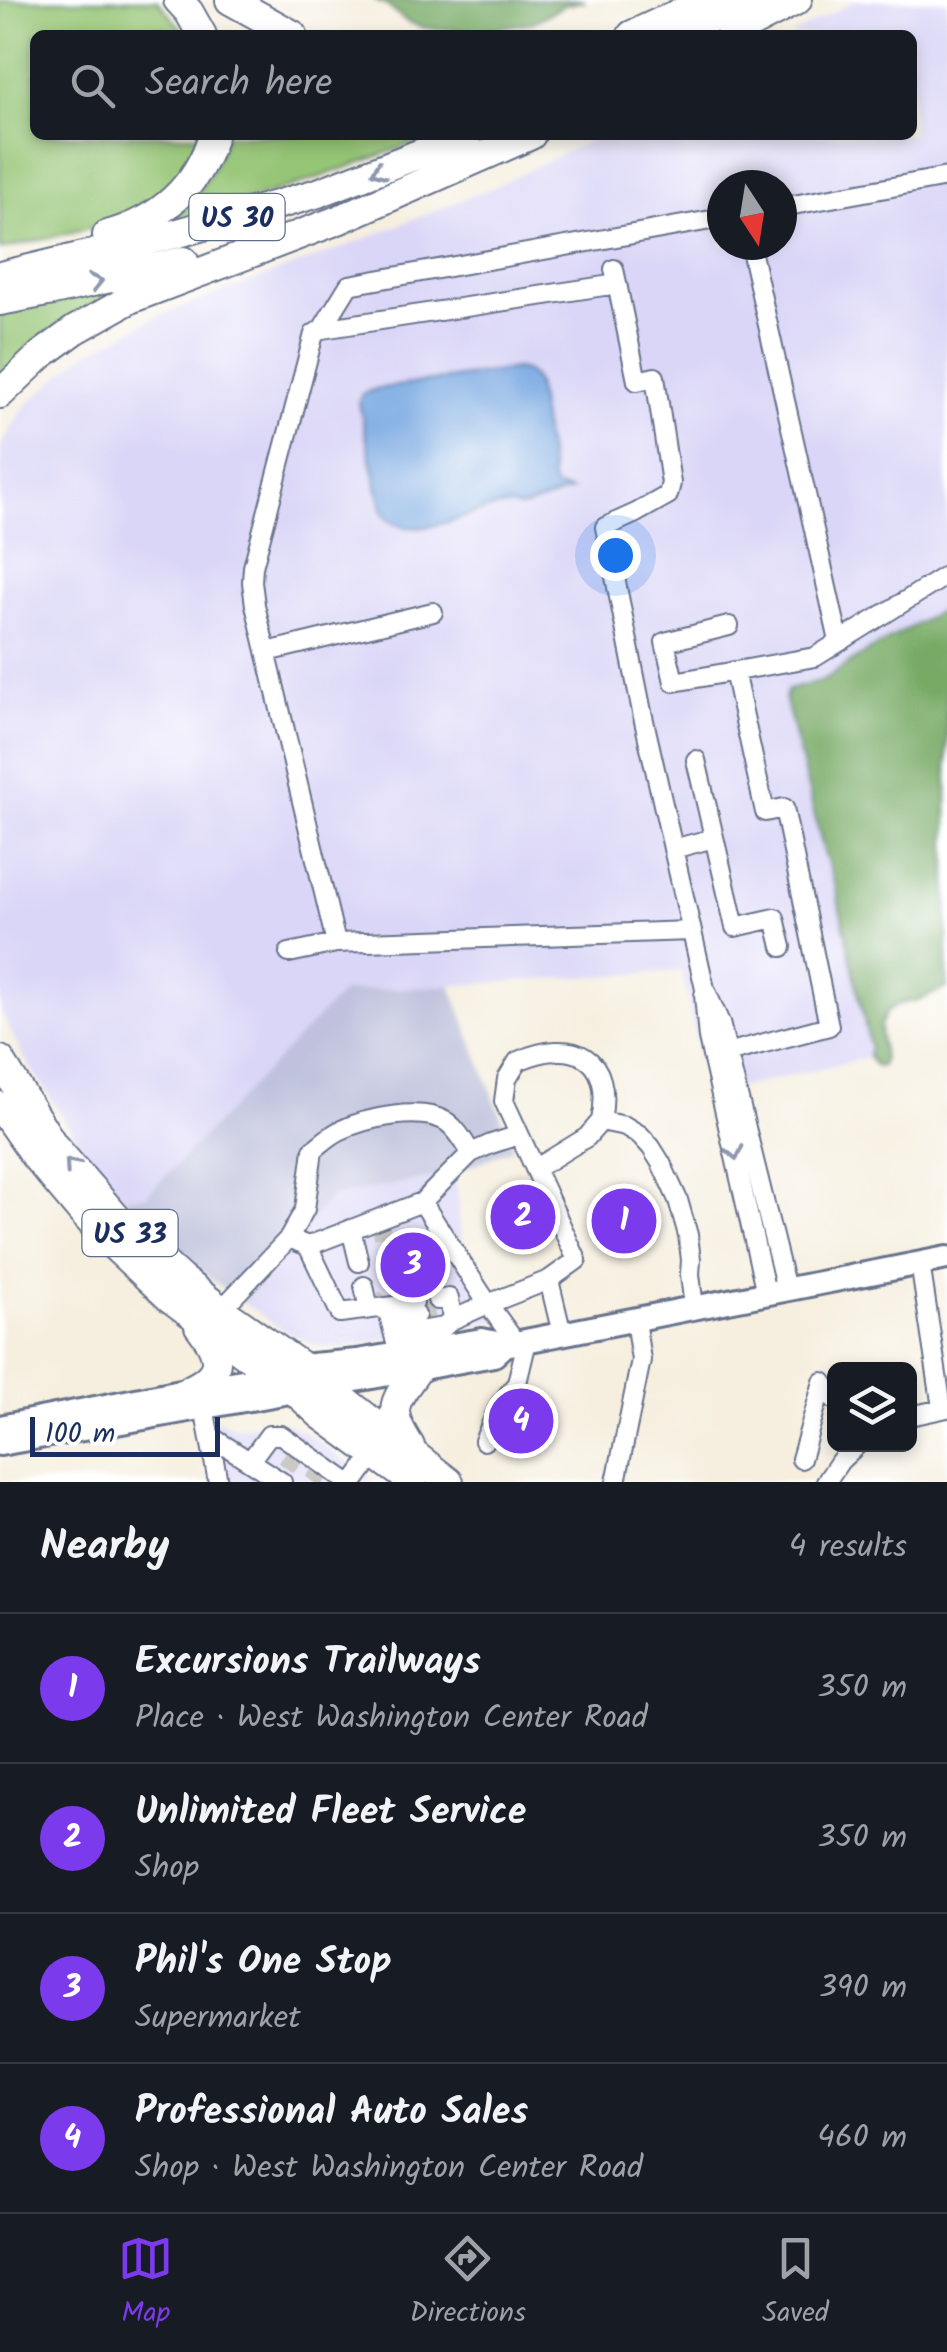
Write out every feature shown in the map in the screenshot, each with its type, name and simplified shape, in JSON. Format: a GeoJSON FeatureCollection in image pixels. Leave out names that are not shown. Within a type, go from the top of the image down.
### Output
{"type":"FeatureCollection","features":[{"type":"Feature","properties":{"kind":"highway"},"geometry":{"type":"LineString","coordinates":[[178,0],[199,30]]}},
{"type":"Feature","properties":{"kind":"highway"},"geometry":{"type":"LineString","coordinates":[[230,0],[283,30]]}},
{"type":"Feature","properties":{"kind":"highway"},"geometry":{"type":"LineString","coordinates":[[643,30],[708,0]]}},
{"type":"Feature","properties":{"kind":"highway"},"geometry":{"type":"LineString","coordinates":[[689,30],[746,0]]}},
{"type":"Feature","properties":{"kind":"highway"},"geometry":{"type":"LineString","coordinates":[[740,30],[797,0]]}},
{"type":"Feature","properties":{"kind":"highway"},"geometry":{"type":"LineString","coordinates":[[0,267],[114,234],[153,216],[184,191],[207,154],[211,140]]}},
{"type":"Feature","properties":{"kind":"highway","name":"US 30"},"geometry":{"type":"LineString","coordinates":[[0,276],[176,234],[318,193],[455,140]]}},
{"type":"Feature","properties":{"kind":"highway","name":"US 30"},"geometry":{"type":"LineString","coordinates":[[0,301],[185,261],[251,242],[393,194],[518,140]]}},
{"type":"Feature","properties":{"kind":"highway"},"geometry":{"type":"LineString","coordinates":[[0,394],[41,355],[116,306],[168,282],[308,232],[393,194]]}},
{"type":"Feature","properties":{"kind":"highway","name":"US 33"},"geometry":{"type":"LineString","coordinates":[[0,1060],[53,1144],[129,1232],[221,1310],[290,1378],[321,1416],[374,1454],[449,1482]]}},
{"type":"Feature","properties":{"kind":"highway","name":"US 33"},"geometry":{"type":"LineString","coordinates":[[0,1106],[34,1156],[81,1211],[170,1298],[290,1378],[325,1385],[416,1471]]}},
{"type":"Feature","properties":{"kind":"highway"},"geometry":{"type":"LineString","coordinates":[[189,1313],[213,1344],[216,1358],[213,1371],[201,1384],[198,1398]]}},
{"type":"Feature","properties":{"kind":"highway"},"geometry":{"type":"LineString","coordinates":[[393,1332],[398,1396],[394,1414],[416,1471]]}},
{"type":"Feature","properties":{"kind":"main road"},"geometry":{"type":"LineString","coordinates":[[0,1444],[290,1378],[393,1332],[494,1354],[516,1343],[947,1258]]}},
{"type":"Feature","properties":{"kind":"main road"},"geometry":{"type":"LineString","coordinates":[[325,1385],[393,1332]]}},
{"type":"Feature","properties":{"kind":"main road"},"geometry":{"type":"LineString","coordinates":[[0,1427],[198,1398]]}},
{"type":"Feature","properties":{"kind":"street"},"geometry":{"type":"LineString","coordinates":[[797,204],[947,177]]}},
{"type":"Feature","properties":{"kind":"street"},"geometry":{"type":"LineString","coordinates":[[322,329],[349,285],[707,221]]}},
{"type":"Feature","properties":{"kind":"street"},"geometry":{"type":"LineString","coordinates":[[753,260],[839,641]]}},
{"type":"Feature","properties":{"kind":"street"},"geometry":{"type":"LineString","coordinates":[[336,942],[252,582],[314,334],[322,329],[615,276],[637,381],[655,377],[671,483],[668,494],[604,528],[691,931],[727,1054],[776,1291]]}},
{"type":"Feature","properties":{"kind":"street"},"geometry":{"type":"LineString","coordinates":[[729,626],[665,642],[674,682],[814,657],[947,575]]}},
{"type":"Feature","properties":{"kind":"street"},"geometry":{"type":"LineString","coordinates":[[267,652],[433,612]]}},
{"type":"Feature","properties":{"kind":"street"},"geometry":{"type":"LineString","coordinates":[[635,678],[671,669]]}},
{"type":"Feature","properties":{"kind":"street"},"geometry":{"type":"LineString","coordinates":[[727,1054],[829,1026],[784,808],[765,812],[734,671]]}},
{"type":"Feature","properties":{"kind":"street"},"geometry":{"type":"LineString","coordinates":[[696,760],[735,927],[775,918],[782,947]]}},
{"type":"Feature","properties":{"kind":"street"},"geometry":{"type":"LineString","coordinates":[[672,849],[714,838]]}},
{"type":"Feature","properties":{"kind":"street"},"geometry":{"type":"LineString","coordinates":[[289,953],[336,942],[691,931]]}},
{"type":"Feature","properties":{"kind":"street"},"geometry":{"type":"LineString","coordinates":[[705,989],[708,1038],[776,1291]]}},
{"type":"Feature","properties":{"kind":"street"},"geometry":{"type":"LineString","coordinates":[[289,1238],[308,1246],[340,1313],[393,1332],[444,1327],[445,1310],[488,1304],[549,1280],[577,1260],[535,1169],[520,1135],[504,1101],[507,1079],[518,1061],[555,1049],[572,1052],[589,1060],[598,1070],[605,1102],[600,1121],[587,1137],[535,1169]]}},
{"type":"Feature","properties":{"kind":"street"},"geometry":{"type":"LineString","coordinates":[[221,1310],[289,1238],[306,1209],[312,1150],[338,1131],[406,1114],[427,1115],[456,1130],[471,1154]]}},
{"type":"Feature","properties":{"kind":"street"},"geometry":{"type":"LineString","coordinates":[[600,1121],[625,1126],[640,1135],[661,1164],[678,1200],[688,1235],[694,1308]]}},
{"type":"Feature","properties":{"kind":"street"},"geometry":{"type":"LineString","coordinates":[[308,1246],[422,1202],[471,1154],[520,1135]]}},
{"type":"Feature","properties":{"kind":"street"},"geometry":{"type":"LineString","coordinates":[[422,1202],[516,1343],[517,1383],[499,1406],[484,1441]]}},
{"type":"Feature","properties":{"kind":"street"},"geometry":{"type":"LineString","coordinates":[[351,1229],[359,1262]]}},
{"type":"Feature","properties":{"kind":"street"},"geometry":{"type":"LineString","coordinates":[[917,1414],[945,1408],[920,1264]]}},
{"type":"Feature","properties":{"kind":"street"},"geometry":{"type":"LineString","coordinates":[[549,1280],[562,1334]]}},
{"type":"Feature","properties":{"kind":"street"},"geometry":{"type":"LineString","coordinates":[[364,1286],[393,1332]]}},
{"type":"Feature","properties":{"kind":"street"},"geometry":{"type":"LineString","coordinates":[[393,1332],[415,1309]]}},
{"type":"Feature","properties":{"kind":"street"},"geometry":{"type":"LineString","coordinates":[[616,1482],[641,1360],[636,1320]]}},
{"type":"Feature","properties":{"kind":"street"},"geometry":{"type":"LineString","coordinates":[[800,1460],[822,1382],[827,1389]]}},
{"type":"Feature","properties":{"kind":"street"},"geometry":{"type":"LineString","coordinates":[[198,1398],[218,1482]]}},
{"type":"Feature","properties":{"kind":"street"},"geometry":{"type":"LineString","coordinates":[[250,1461],[269,1434],[281,1436],[288,1467]]}},
{"type":"Feature","properties":{"kind":"street"},"geometry":{"type":"LineString","coordinates":[[210,1436],[250,1461],[322,1470],[351,1482],[374,1454]]}},
{"type":"Feature","properties":{"kind":"street"},"geometry":{"type":"LineString","coordinates":[[826,1482],[850,1452]]}},
{"type":"Feature","properties":{"kind":"shaded area"},"geometry":{"type":"Polygon","coordinates":[[[856,0],[947,0],[947,616],[875,1056],[708,1095],[681,971],[343,992],[146,1196],[123,1197],[75,1136],[22,1054],[0,1010],[0,447],[26,405],[84,355],[156,317],[496,186],[590,140],[917,140],[917,30],[800,30],[856,0]]]}},
{"type":"Feature","properties":{"kind":"shaded area"},"geometry":{"type":"Polygon","coordinates":[[[451,985],[513,1148],[455,1173],[331,1197],[243,1303],[208,1277],[123,1197],[146,1196],[342,992],[451,985]]]}},
{"type":"Feature","properties":{"kind":"shaded area"},"geometry":{"type":"Polygon","coordinates":[[[455,1173],[461,1237],[495,1320],[339,1348],[322,1347],[281,1329],[244,1303],[331,1197],[455,1173]]]}},
{"type":"Feature","properties":{"kind":"shaded area"},"geometry":{"type":"Polygon","coordinates":[[[221,1421],[238,1427],[287,1423],[350,1462],[374,1482],[213,1482],[199,1425],[221,1421]]]}},
{"type":"Feature","properties":{"kind":"green space"},"geometry":{"type":"Polygon","coordinates":[[[0,0],[157,0],[183,30],[30,30],[30,140],[198,140],[184,169],[150,204],[109,223],[0,250],[0,0]]]}},
{"type":"Feature","properties":{"kind":"green space"},"geometry":{"type":"Polygon","coordinates":[[[374,0],[586,0],[565,5],[534,22],[485,30],[424,28],[407,22],[374,0]]]}},
{"type":"Feature","properties":{"kind":"green space"},"geometry":{"type":"Polygon","coordinates":[[[224,140],[423,140],[298,185],[156,227],[183,206],[214,167],[224,140]]]}},
{"type":"Feature","properties":{"kind":"green space"},"geometry":{"type":"Polygon","coordinates":[[[141,281],[0,384],[0,311],[141,281]]]}},
{"type":"Feature","properties":{"kind":"green space"},"geometry":{"type":"Polygon","coordinates":[[[947,607],[947,988],[887,1011],[880,1026],[883,1061],[877,1067],[868,1056],[870,1048],[835,884],[785,697],[788,690],[824,680],[947,607]]]}},
{"type":"Feature","properties":{"kind":"water"},"geometry":{"type":"Polygon","coordinates":[[[515,369],[528,373],[536,384],[553,485],[570,491],[525,507],[496,508],[433,526],[405,527],[393,522],[383,513],[359,402],[362,394],[515,369]]]}},
{"type":"Feature","properties":{"kind":"tunnel"},"geometry":{"type":"LineString","coordinates":[[379,1219],[394,1285],[385,1299],[387,1307]]}},
{"type":"Feature","properties":{"kind":"tunnel"},"geometry":{"type":"LineString","coordinates":[[416,1315],[439,1312]]}},
{"type":"Feature","properties":{"kind":"tunnel"},"geometry":{"type":"LineString","coordinates":[[286,1468],[295,1456]]}},
{"type":"Feature","properties":{"kind":"tunnel"},"geometry":{"type":"LineString","coordinates":[[313,1482],[319,1474]]}},
{"type":"Feature","properties":{"kind":"place","name":"Unlimited Fleet Service"},"geometry":{"type":"Point","coordinates":[523,1217]}},
{"type":"Feature","properties":{"kind":"place","name":"Excursions Trailways"},"geometry":{"type":"Point","coordinates":[624,1221]}},
{"type":"Feature","properties":{"kind":"place","name":"Phil's One Stop"},"geometry":{"type":"Point","coordinates":[413,1265]}},
{"type":"Feature","properties":{"kind":"place","name":"Professional Auto Sales"},"geometry":{"type":"Point","coordinates":[521,1421]}}]}
